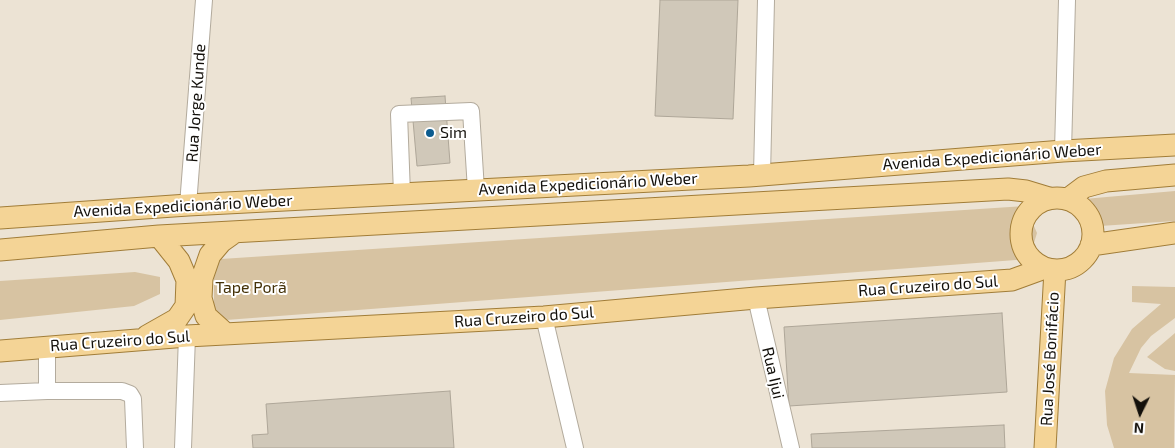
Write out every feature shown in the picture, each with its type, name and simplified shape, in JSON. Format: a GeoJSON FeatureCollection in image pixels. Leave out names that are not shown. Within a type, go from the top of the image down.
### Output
{"type":"FeatureCollection","features":[{"type":"Feature","properties":{"kind":"main road","name":"Avenida Expedicionário Weber"},"geometry":{"type":"LineString","coordinates":[[0,218],[188,205],[762,175],[1063,151],[1175,145]]}},
{"type":"Feature","properties":{"kind":"main road"},"geometry":{"type":"LineString","coordinates":[[762,175],[800,184],[842,198]]}},
{"type":"Feature","properties":{"kind":"main road"},"geometry":{"type":"LineString","coordinates":[[0,250],[159,236],[1008,189],[1058,198],[1084,209],[1089,217],[1093,236],[1091,245],[1081,261],[1073,266],[1050,269],[1029,258],[1024,250],[1020,231],[1022,222],[1032,206],[1058,198],[1084,187],[1106,181],[1175,175]]}},
{"type":"Feature","properties":{"kind":"main road"},"geometry":{"type":"LineString","coordinates":[[326,227],[368,213],[402,194]]}},
{"type":"Feature","properties":{"kind":"main road"},"geometry":{"type":"LineString","coordinates":[[226,334],[206,316],[201,298],[202,278],[210,255],[221,242],[235,232]]}},
{"type":"Feature","properties":{"kind":"main road"},"geometry":{"type":"LineString","coordinates":[[1091,245],[1175,233]]}},
{"type":"Feature","properties":{"kind":"main road"},"geometry":{"type":"LineString","coordinates":[[140,340],[177,319],[186,306],[187,280],[179,261],[159,236]]}},
{"type":"Feature","properties":{"kind":"main road","name":"Rua Cruzeiro do Sul"},"geometry":{"type":"LineString","coordinates":[[0,351],[187,336],[544,317],[756,298],[1012,280],[1050,269]]}},
{"type":"Feature","properties":{"kind":"main road","name":"Rua José Bonifácio"},"geometry":{"type":"LineString","coordinates":[[1045,448],[1050,269]]}},
{"type":"Feature","properties":{"kind":"street","name":"Rua Jorge Kunde"},"geometry":{"type":"LineString","coordinates":[[188,205],[204,0]]}},
{"type":"Feature","properties":{"kind":"street"},"geometry":{"type":"LineString","coordinates":[[762,175],[766,0]]}},
{"type":"Feature","properties":{"kind":"street"},"geometry":{"type":"LineString","coordinates":[[1063,151],[1067,0]]}},
{"type":"Feature","properties":{"kind":"street"},"geometry":{"type":"LineString","coordinates":[[402,194],[399,114],[471,111],[476,190]]}},
{"type":"Feature","properties":{"kind":"street","name":"Rua Ijui"},"geometry":{"type":"LineString","coordinates":[[756,298],[791,448]]}},
{"type":"Feature","properties":{"kind":"street"},"geometry":{"type":"LineString","coordinates":[[544,317],[575,448]]}},
{"type":"Feature","properties":{"kind":"street"},"geometry":{"type":"LineString","coordinates":[[183,448],[187,336]]}},
{"type":"Feature","properties":{"kind":"street"},"geometry":{"type":"LineString","coordinates":[[47,347],[47,392]]}},
{"type":"Feature","properties":{"kind":"street"},"geometry":{"type":"LineString","coordinates":[[0,393],[122,391],[130,394],[133,399],[135,448]]}},
{"type":"Feature","properties":{"kind":"green space"},"geometry":{"type":"Polygon","coordinates":[[[1175,191],[1175,221],[1085,227],[1084,199],[1175,191]]]}},
{"type":"Feature","properties":{"kind":"green space","name":"Tape Porã"},"geometry":{"type":"Polygon","coordinates":[[[1025,206],[1037,233],[1029,259],[226,320],[214,311],[214,271],[221,259],[1025,206]]]}},
{"type":"Feature","properties":{"kind":"green space"},"geometry":{"type":"Polygon","coordinates":[[[135,272],[160,277],[160,294],[134,306],[0,320],[0,281],[135,272]]]}},
{"type":"Feature","properties":{"kind":"green space"},"geometry":{"type":"Polygon","coordinates":[[[1132,286],[1175,287],[1175,318],[1151,336],[1141,348],[1129,373],[1175,375],[1174,448],[1114,448],[1107,425],[1105,391],[1114,358],[1132,329],[1161,304],[1132,302],[1132,286]]]}},
{"type":"Feature","properties":{"kind":"green space"},"geometry":{"type":"Polygon","coordinates":[[[1175,333],[1175,371],[1165,369],[1147,357],[1175,333]]]}},
{"type":"Feature","properties":{"kind":"building"},"geometry":{"type":"Polygon","coordinates":[[[660,0],[738,0],[733,119],[655,116],[660,0]]]}},
{"type":"Feature","properties":{"kind":"building"},"geometry":{"type":"Polygon","coordinates":[[[445,96],[450,163],[417,166],[411,98],[445,96]]]}},
{"type":"Feature","properties":{"kind":"building"},"geometry":{"type":"Polygon","coordinates":[[[1002,313],[1007,392],[789,406],[784,327],[1002,313]]]}},
{"type":"Feature","properties":{"kind":"building"},"geometry":{"type":"Polygon","coordinates":[[[450,391],[454,448],[253,448],[252,435],[268,434],[266,404],[450,391]]]}},
{"type":"Feature","properties":{"kind":"building"},"geometry":{"type":"Polygon","coordinates":[[[1004,425],[1005,448],[812,448],[811,434],[1004,425]]]}},
{"type":"Feature","properties":{"kind":"place","name":"Sim"},"geometry":{"type":"Point","coordinates":[430,133]}}]}
